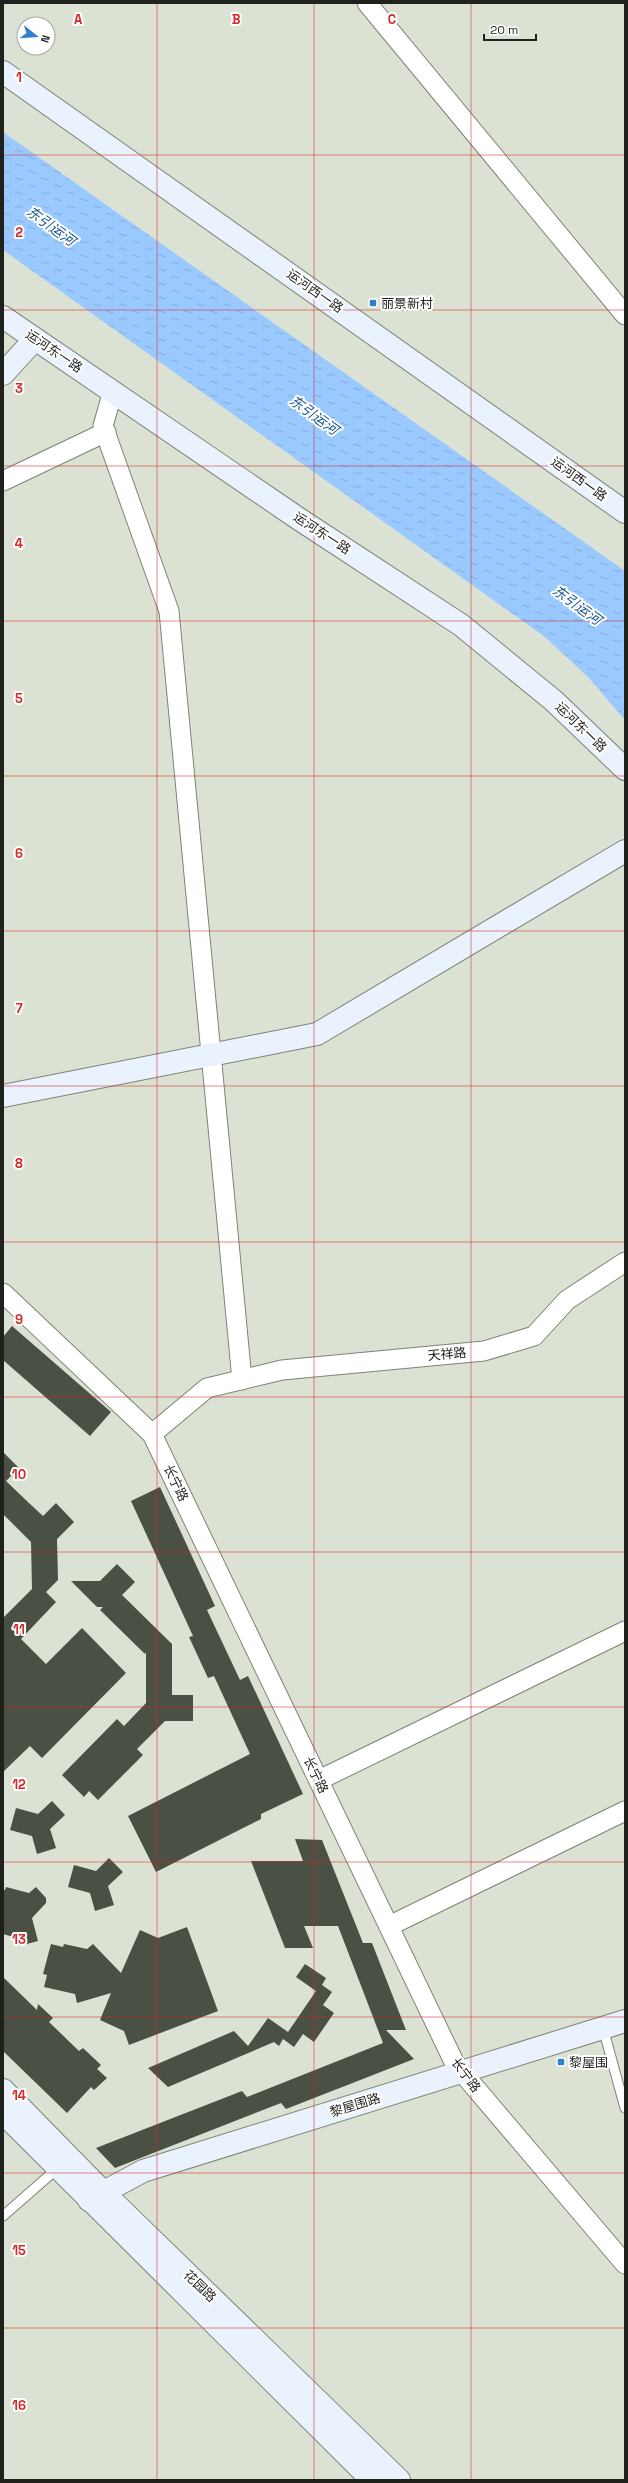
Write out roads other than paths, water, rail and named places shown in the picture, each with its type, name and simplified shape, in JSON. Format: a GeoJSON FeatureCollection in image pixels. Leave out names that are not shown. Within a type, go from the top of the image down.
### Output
{"type":"FeatureCollection","features":[{"type":"Feature","properties":{"kind":"street"},"geometry":{"type":"LineString","coordinates":[[367,3],[625,315]]}},
{"type":"Feature","properties":{"kind":"street","name":"运河西一路"},"geometry":{"type":"LineString","coordinates":[[3,72],[625,512]]}},
{"type":"Feature","properties":{"kind":"street","name":"运河东一路"},"geometry":{"type":"LineString","coordinates":[[3,317],[299,519],[461,625],[554,701],[625,769]]}},
{"type":"Feature","properties":{"kind":"street"},"geometry":{"type":"LineString","coordinates":[[3,374],[35,339]]}},
{"type":"Feature","properties":{"kind":"street"},"geometry":{"type":"LineString","coordinates":[[113,391],[103,426],[169,611],[209,1055],[242,1380]]}},
{"type":"Feature","properties":{"kind":"street"},"geometry":{"type":"LineString","coordinates":[[3,481],[106,432]]}},
{"type":"Feature","properties":{"kind":"street"},"geometry":{"type":"LineString","coordinates":[[3,1096],[317,1034],[625,851]]}},
{"type":"Feature","properties":{"kind":"street","name":"天祥路"},"geometry":{"type":"LineString","coordinates":[[152,1434],[207,1388],[282,1370],[484,1351],[534,1336],[567,1300],[625,1262]]}},
{"type":"Feature","properties":{"kind":"street","name":"长宁路"},"geometry":{"type":"LineString","coordinates":[[3,1293],[152,1434],[455,2064],[625,2264]]}},
{"type":"Feature","properties":{"kind":"street"},"geometry":{"type":"LineString","coordinates":[[318,1780],[625,1631]]}},
{"type":"Feature","properties":{"kind":"street"},"geometry":{"type":"LineString","coordinates":[[389,1926],[625,1811]]}},
{"type":"Feature","properties":{"kind":"street","name":"黎屋围路"},"geometry":{"type":"LineString","coordinates":[[96,2196],[143,2171],[625,2021]]}},
{"type":"Feature","properties":{"kind":"street","name":"花园路"},"geometry":{"type":"LineString","coordinates":[[3,2090],[64,2163],[372,2480]]}},
{"type":"Feature","properties":{"kind":"street","name":"花园路"},"geometry":{"type":"LineString","coordinates":[[3,2113],[64,2163]]}},
{"type":"Feature","properties":{"kind":"street","name":"花园路"},"geometry":{"type":"LineString","coordinates":[[96,2196],[399,2480]]}},
{"type":"Feature","properties":{"kind":"lane"},"geometry":{"type":"LineString","coordinates":[[602,2028],[625,2108]]}},
{"type":"Feature","properties":{"kind":"lane"},"geometry":{"type":"LineString","coordinates":[[3,2216],[64,2163]]}},
{"type":"Feature","properties":{"kind":"water","name":"东引运河"},"geometry":{"type":"Polygon","coordinates":[[[3,132],[625,571],[625,720],[589,678],[545,637],[3,250],[3,132]]]}},
{"type":"Feature","properties":{"kind":"place","name":"丽景新村"},"geometry":{"type":"Point","coordinates":[373,303]}},
{"type":"Feature","properties":{"kind":"place","name":"黎屋围"},"geometry":{"type":"Point","coordinates":[561,2062]}}]}
